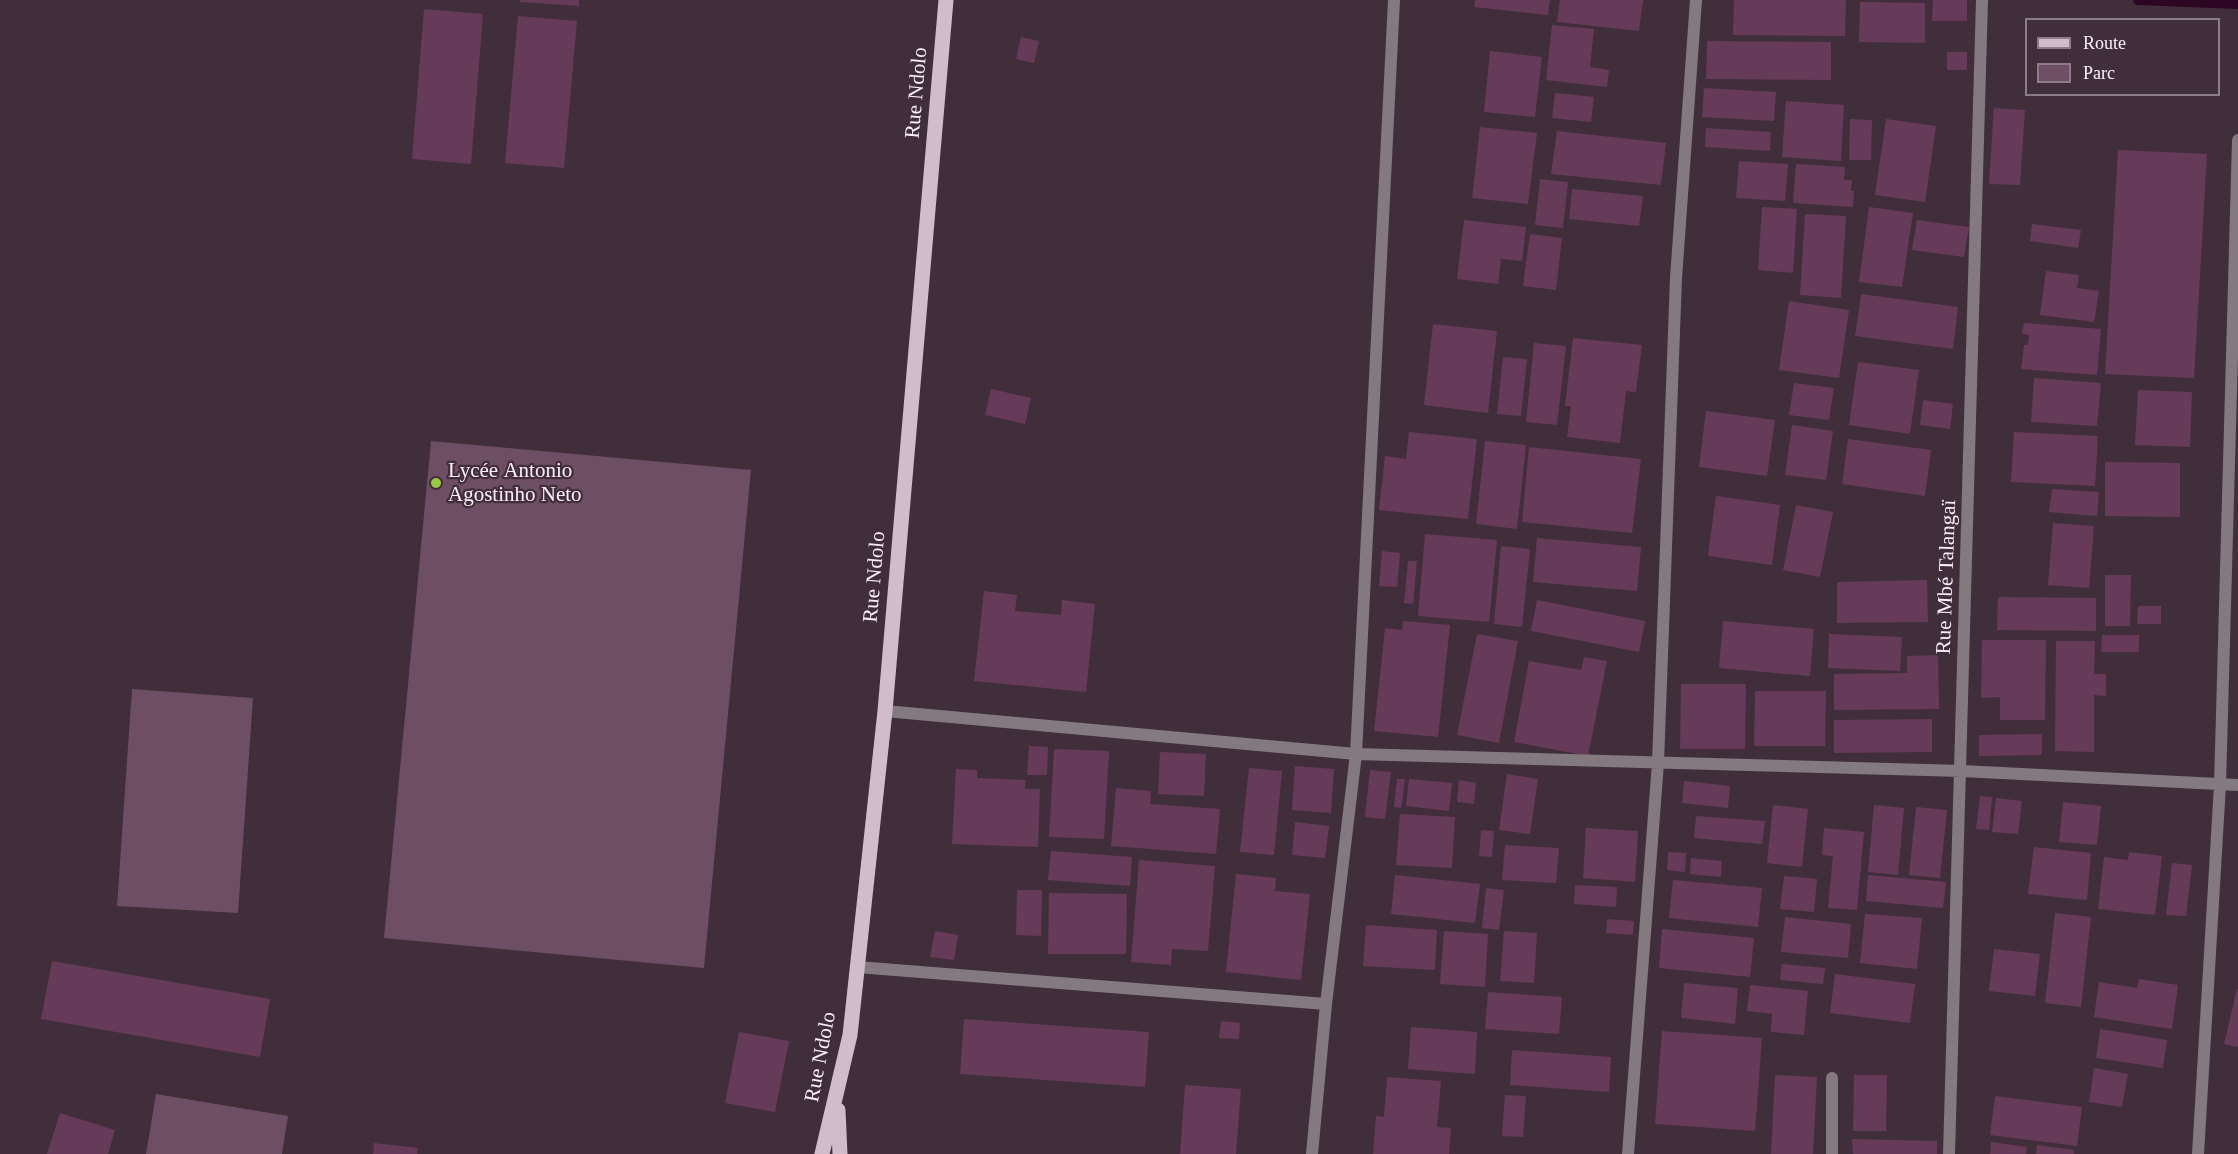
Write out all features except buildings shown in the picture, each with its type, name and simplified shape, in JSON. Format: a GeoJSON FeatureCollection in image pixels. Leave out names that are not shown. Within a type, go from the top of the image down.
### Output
{"type":"FeatureCollection","features":[{"type":"Feature","properties":{"kind":"main road","name":"Rue Ndolo"},"geometry":{"type":"LineString","coordinates":[[822,1154],[849,1035],[885,711],[946,0]]}},
{"type":"Feature","properties":{"kind":"main road"},"geometry":{"type":"LineString","coordinates":[[837,1095],[840,1154]]}},
{"type":"Feature","properties":{"kind":"street"},"geometry":{"type":"LineString","coordinates":[[1312,1154],[1326,1004],[1356,754],[1395,0]]}},
{"type":"Feature","properties":{"kind":"street"},"geometry":{"type":"LineString","coordinates":[[1628,1154],[1658,763],[1676,278],[1696,0]]}},
{"type":"Feature","properties":{"kind":"street","name":"Rue Mbé Talangaï"},"geometry":{"type":"LineString","coordinates":[[1949,1154],[1962,771],[1982,0]]}},
{"type":"Feature","properties":{"kind":"street"},"geometry":{"type":"LineString","coordinates":[[2198,1154],[2220,785],[2238,140]]}},
{"type":"Feature","properties":{"kind":"street"},"geometry":{"type":"LineString","coordinates":[[885,711],[1356,754],[1962,771],[2238,785]]}},
{"type":"Feature","properties":{"kind":"street"},"geometry":{"type":"LineString","coordinates":[[857,967],[1326,1004]]}},
{"type":"Feature","properties":{"kind":"street"},"geometry":{"type":"LineString","coordinates":[[1832,1078],[1832,1154]]}},
{"type":"Feature","properties":{"kind":"green space"},"geometry":{"type":"Polygon","coordinates":[[[431,441],[751,470],[704,968],[384,938],[431,441]]]}},
{"type":"Feature","properties":{"kind":"green space"},"geometry":{"type":"Polygon","coordinates":[[[132,689],[253,698],[238,913],[117,906],[132,689]]]}},
{"type":"Feature","properties":{"kind":"green space"},"geometry":{"type":"Polygon","coordinates":[[[156,1094],[288,1116],[282,1154],[146,1154],[156,1094]]]}},
{"type":"Feature","properties":{"kind":"waterway"},"geometry":{"type":"LineString","coordinates":[[2138,0],[2238,4]]}},
{"type":"Feature","properties":{"kind":"place","name":"Lycée Antonio Agostinho Neto"},"geometry":{"type":"Point","coordinates":[436,483]}}]}
